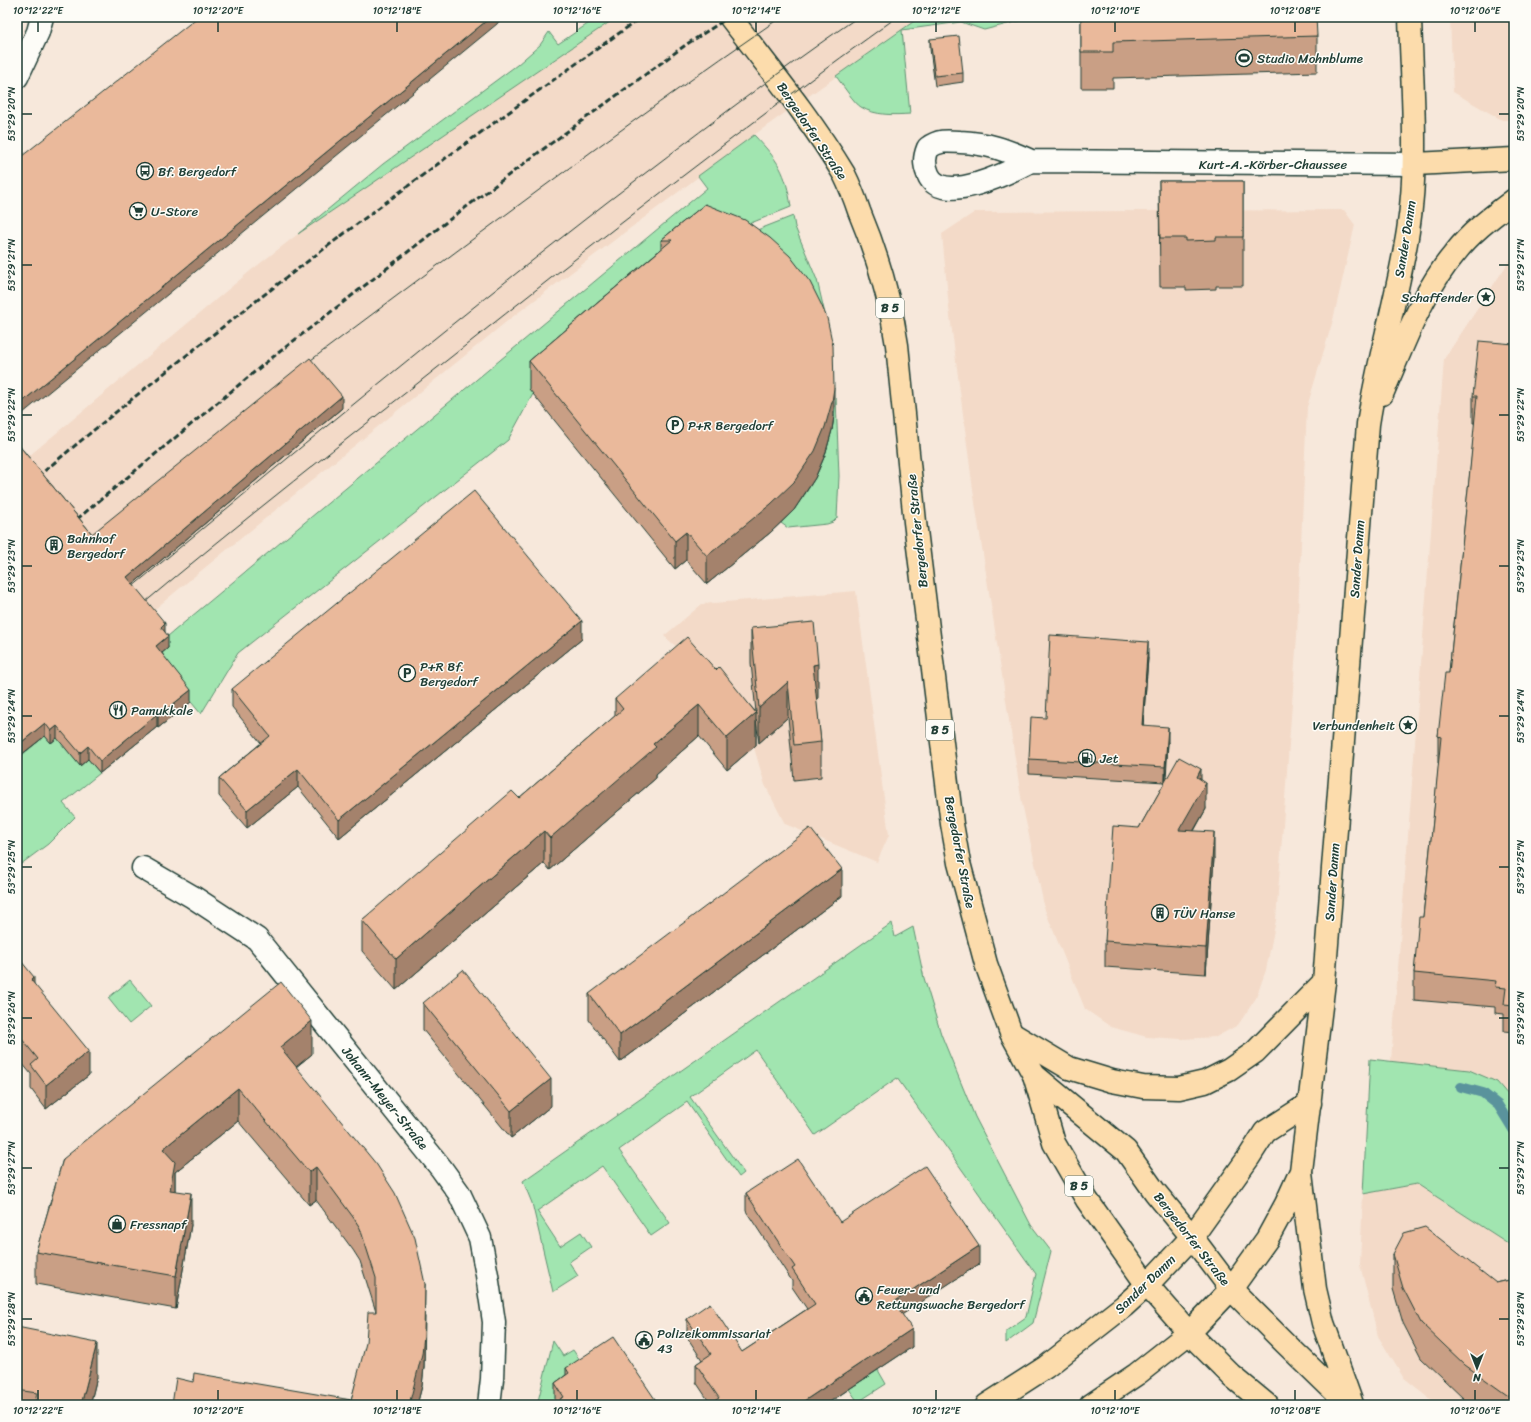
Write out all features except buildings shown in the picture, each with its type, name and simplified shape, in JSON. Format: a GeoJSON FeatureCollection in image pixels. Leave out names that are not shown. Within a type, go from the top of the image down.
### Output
{"type":"FeatureCollection","features":[{"type":"Feature","properties":{"kind":"main road","name":"Bergedorfer Straße"},"geometry":{"type":"LineString","coordinates":[[730,17],[813,127],[844,176],[870,236],[882,274],[892,315],[897,345],[915,522],[952,824],[959,863],[979,941],[994,988],[1011,1033],[1034,1075],[1054,1144],[1087,1200],[1147,1285],[1189,1333],[1232,1376],[1267,1405]]}},
{"type":"Feature","properties":{"kind":"main road","name":"Sander Damm"},"geometry":{"type":"LineString","coordinates":[[1091,1405],[1137,1374],[1189,1333],[1231,1289],[1267,1239],[1286,1204],[1301,1171],[1324,982],[1368,424],[1373,387],[1396,296],[1408,231],[1415,164],[1410,17]]}},
{"type":"Feature","properties":{"kind":"main road","name":"Kurt-A.-Körber-Chaussee"},"geometry":{"type":"LineString","coordinates":[[1415,164],[1514,159]]}},
{"type":"Feature","properties":{"kind":"main road"},"geometry":{"type":"LineString","coordinates":[[1368,424],[1417,315],[1432,286],[1455,252],[1484,223],[1514,200]]}},
{"type":"Feature","properties":{"kind":"main road"},"geometry":{"type":"LineString","coordinates":[[1011,1033],[1069,1068],[1112,1081],[1143,1087],[1179,1088],[1205,1082],[1229,1070],[1255,1052],[1324,982]]}},
{"type":"Feature","properties":{"kind":"main road","name":"Bergedorfer Straße"},"geometry":{"type":"LineString","coordinates":[[1034,1075],[1126,1150],[1155,1192],[1192,1237],[1231,1289],[1285,1344],[1350,1405]]}},
{"type":"Feature","properties":{"kind":"main road","name":"Sander Damm"},"geometry":{"type":"LineString","coordinates":[[987,1405],[1046,1367],[1124,1306],[1147,1285],[1192,1237],[1265,1132],[1310,1103]]}},
{"type":"Feature","properties":{"kind":"main road"},"geometry":{"type":"LineString","coordinates":[[1301,1171],[1317,1296],[1323,1323],[1353,1405]]}},
{"type":"Feature","properties":{"kind":"street"},"geometry":{"type":"LineString","coordinates":[[17,77],[38,32],[42,17]]}},
{"type":"Feature","properties":{"kind":"street","name":"Kurt-A.-Körber-Chaussee"},"geometry":{"type":"LineString","coordinates":[[1031,161],[1415,164]]}},
{"type":"Feature","properties":{"kind":"street","name":"Johann-Meyer-Straße"},"geometry":{"type":"LineString","coordinates":[[143,868],[192,897],[257,939],[441,1168],[459,1193],[480,1238],[493,1309],[494,1322],[492,1372],[489,1405]]}},
{"type":"Feature","properties":{"kind":"shaded area"},"geometry":{"type":"Polygon","coordinates":[[[617,17],[920,17],[754,135],[511,318],[191,579],[17,724],[17,466],[249,272],[298,234],[617,17]]]}},
{"type":"Feature","properties":{"kind":"shaded area"},"geometry":{"type":"Polygon","coordinates":[[[1450,17],[1514,17],[1514,120],[1502,120],[1453,92],[1450,17]]]}},
{"type":"Feature","properties":{"kind":"shaded area"},"geometry":{"type":"Polygon","coordinates":[[[1344,210],[1355,225],[1333,320],[1307,407],[1297,636],[1276,920],[1266,970],[1256,998],[1238,1025],[1216,1037],[1182,1039],[1147,1037],[1111,1027],[1085,1009],[1045,910],[1022,803],[973,490],[949,308],[942,234],[975,212],[1344,210]]]}},
{"type":"Feature","properties":{"kind":"shaded area"},"geometry":{"type":"Polygon","coordinates":[[[1514,254],[1514,1102],[1497,1082],[1391,1061],[1444,359],[1514,254]]]}},
{"type":"Feature","properties":{"kind":"shaded area"},"geometry":{"type":"Polygon","coordinates":[[[856,591],[889,835],[877,862],[785,824],[765,785],[752,741],[737,699],[664,636],[702,604],[856,591]]]}},
{"type":"Feature","properties":{"kind":"shaded area"},"geometry":{"type":"Polygon","coordinates":[[[1417,1184],[1514,1247],[1514,1405],[1438,1405],[1403,1377],[1378,1336],[1360,1265],[1363,1194],[1417,1184]]]}},
{"type":"Feature","properties":{"kind":"green space"},"geometry":{"type":"Polygon","coordinates":[[[598,17],[617,17],[298,234],[383,164],[517,65],[540,45],[549,32],[558,44],[598,17]]]}},
{"type":"Feature","properties":{"kind":"green space"},"geometry":{"type":"Polygon","coordinates":[[[920,17],[1030,17],[984,30],[961,22],[902,30],[910,114],[892,115],[872,112],[858,105],[836,76],[920,17]]]}},
{"type":"Feature","properties":{"kind":"green space"},"geometry":{"type":"Polygon","coordinates":[[[754,135],[780,167],[786,184],[791,207],[731,231],[533,394],[508,440],[238,653],[201,714],[173,680],[123,685],[162,641],[707,188],[698,176],[754,135]]]}},
{"type":"Feature","properties":{"kind":"green space"},"geometry":{"type":"Polygon","coordinates":[[[793,216],[795,227],[817,280],[825,314],[729,241],[793,216]]]}},
{"type":"Feature","properties":{"kind":"green space"},"geometry":{"type":"Polygon","coordinates":[[[836,398],[839,476],[837,518],[833,522],[827,524],[788,528],[781,523],[794,509],[813,481],[826,450],[831,434],[836,398]]]}},
{"type":"Feature","properties":{"kind":"green space"},"geometry":{"type":"Polygon","coordinates":[[[45,736],[51,743],[57,738],[88,759],[100,773],[63,803],[75,817],[48,844],[17,867],[17,759],[45,736]]]}},
{"type":"Feature","properties":{"kind":"green space"},"geometry":{"type":"Polygon","coordinates":[[[892,923],[895,937],[913,927],[924,978],[941,1034],[975,1117],[1031,1225],[1051,1251],[1033,1323],[1006,1343],[1006,1331],[1026,1317],[1036,1274],[897,1078],[815,1135],[756,1050],[690,1097],[744,1173],[739,1177],[687,1102],[619,1150],[670,1223],[651,1236],[602,1166],[537,1211],[560,1246],[581,1232],[591,1247],[569,1262],[578,1276],[553,1292],[532,1203],[523,1181],[892,923]]]}},
{"type":"Feature","properties":{"kind":"green space"},"geometry":{"type":"Polygon","coordinates":[[[130,980],[151,1006],[129,1024],[108,998],[130,980]]]}},
{"type":"Feature","properties":{"kind":"green space"},"geometry":{"type":"Polygon","coordinates":[[[1370,1059],[1469,1070],[1497,1082],[1514,1102],[1514,1247],[1417,1184],[1363,1194],[1370,1059]]]}},
{"type":"Feature","properties":{"kind":"green space"},"geometry":{"type":"Polygon","coordinates":[[[553,1341],[563,1356],[573,1350],[588,1372],[558,1405],[537,1405],[553,1341]]]}},
{"type":"Feature","properties":{"kind":"green space"},"geometry":{"type":"Polygon","coordinates":[[[878,1370],[886,1384],[858,1402],[849,1389],[878,1370]]]}},
{"type":"Feature","properties":{"kind":"waterway"},"geometry":{"type":"LineString","coordinates":[[1461,1087],[1483,1093],[1498,1105],[1514,1131]]}},
{"type":"Feature","properties":{"kind":"tram line"},"geometry":{"type":"LineString","coordinates":[[303,366],[660,102],[781,17]]}},
{"type":"Feature","properties":{"kind":"tram line"},"geometry":{"type":"LineString","coordinates":[[126,592],[364,396],[606,203],[731,108],[858,17]]}},
{"type":"Feature","properties":{"kind":"tram line"},"geometry":{"type":"LineString","coordinates":[[138,608],[293,481],[616,227],[840,58],[897,17]]}},
{"type":"Feature","properties":{"kind":"railway"},"geometry":{"type":"LineString","coordinates":[[17,494],[169,369],[324,249],[482,131],[642,17]]}},
{"type":"Feature","properties":{"kind":"railway"},"geometry":{"type":"LineString","coordinates":[[70,525],[264,364],[445,223],[687,44],[729,17]]}},
{"type":"Feature","properties":{"kind":"place","name":"Studio Mohnblume"},"geometry":{"type":"Point","coordinates":[1244,58]}},
{"type":"Feature","properties":{"kind":"place","name":"Bf. Bergedorf"},"geometry":{"type":"Point","coordinates":[145,171]}},
{"type":"Feature","properties":{"kind":"place","name":"U-Store"},"geometry":{"type":"Point","coordinates":[138,211]}},
{"type":"Feature","properties":{"kind":"place","name":"Schaffender"},"geometry":{"type":"Point","coordinates":[1486,297]}},
{"type":"Feature","properties":{"kind":"place","name":"P+R Bergedorf"},"geometry":{"type":"Point","coordinates":[675,425]}},
{"type":"Feature","properties":{"kind":"place","name":"Bahnhof Bergedorf"},"geometry":{"type":"Point","coordinates":[54,545]}},
{"type":"Feature","properties":{"kind":"place","name":"P+R Bf. Bergedorf"},"geometry":{"type":"Point","coordinates":[407,673]}},
{"type":"Feature","properties":{"kind":"place","name":"Pamukkale"},"geometry":{"type":"Point","coordinates":[118,710]}},
{"type":"Feature","properties":{"kind":"place","name":"Verbundenheit"},"geometry":{"type":"Point","coordinates":[1408,725]}},
{"type":"Feature","properties":{"kind":"place","name":"Jet"},"geometry":{"type":"Point","coordinates":[1087,758]}},
{"type":"Feature","properties":{"kind":"place","name":"TÜV Hanse"},"geometry":{"type":"Point","coordinates":[1160,913]}},
{"type":"Feature","properties":{"kind":"place","name":"Fressnapf"},"geometry":{"type":"Point","coordinates":[117,1224]}},
{"type":"Feature","properties":{"kind":"place","name":"Feuer- und Rettungswache Bergedorf"},"geometry":{"type":"Point","coordinates":[864,1296]}},
{"type":"Feature","properties":{"kind":"place","name":"Polizeikommissariat 43"},"geometry":{"type":"Point","coordinates":[644,1340]}}]}
